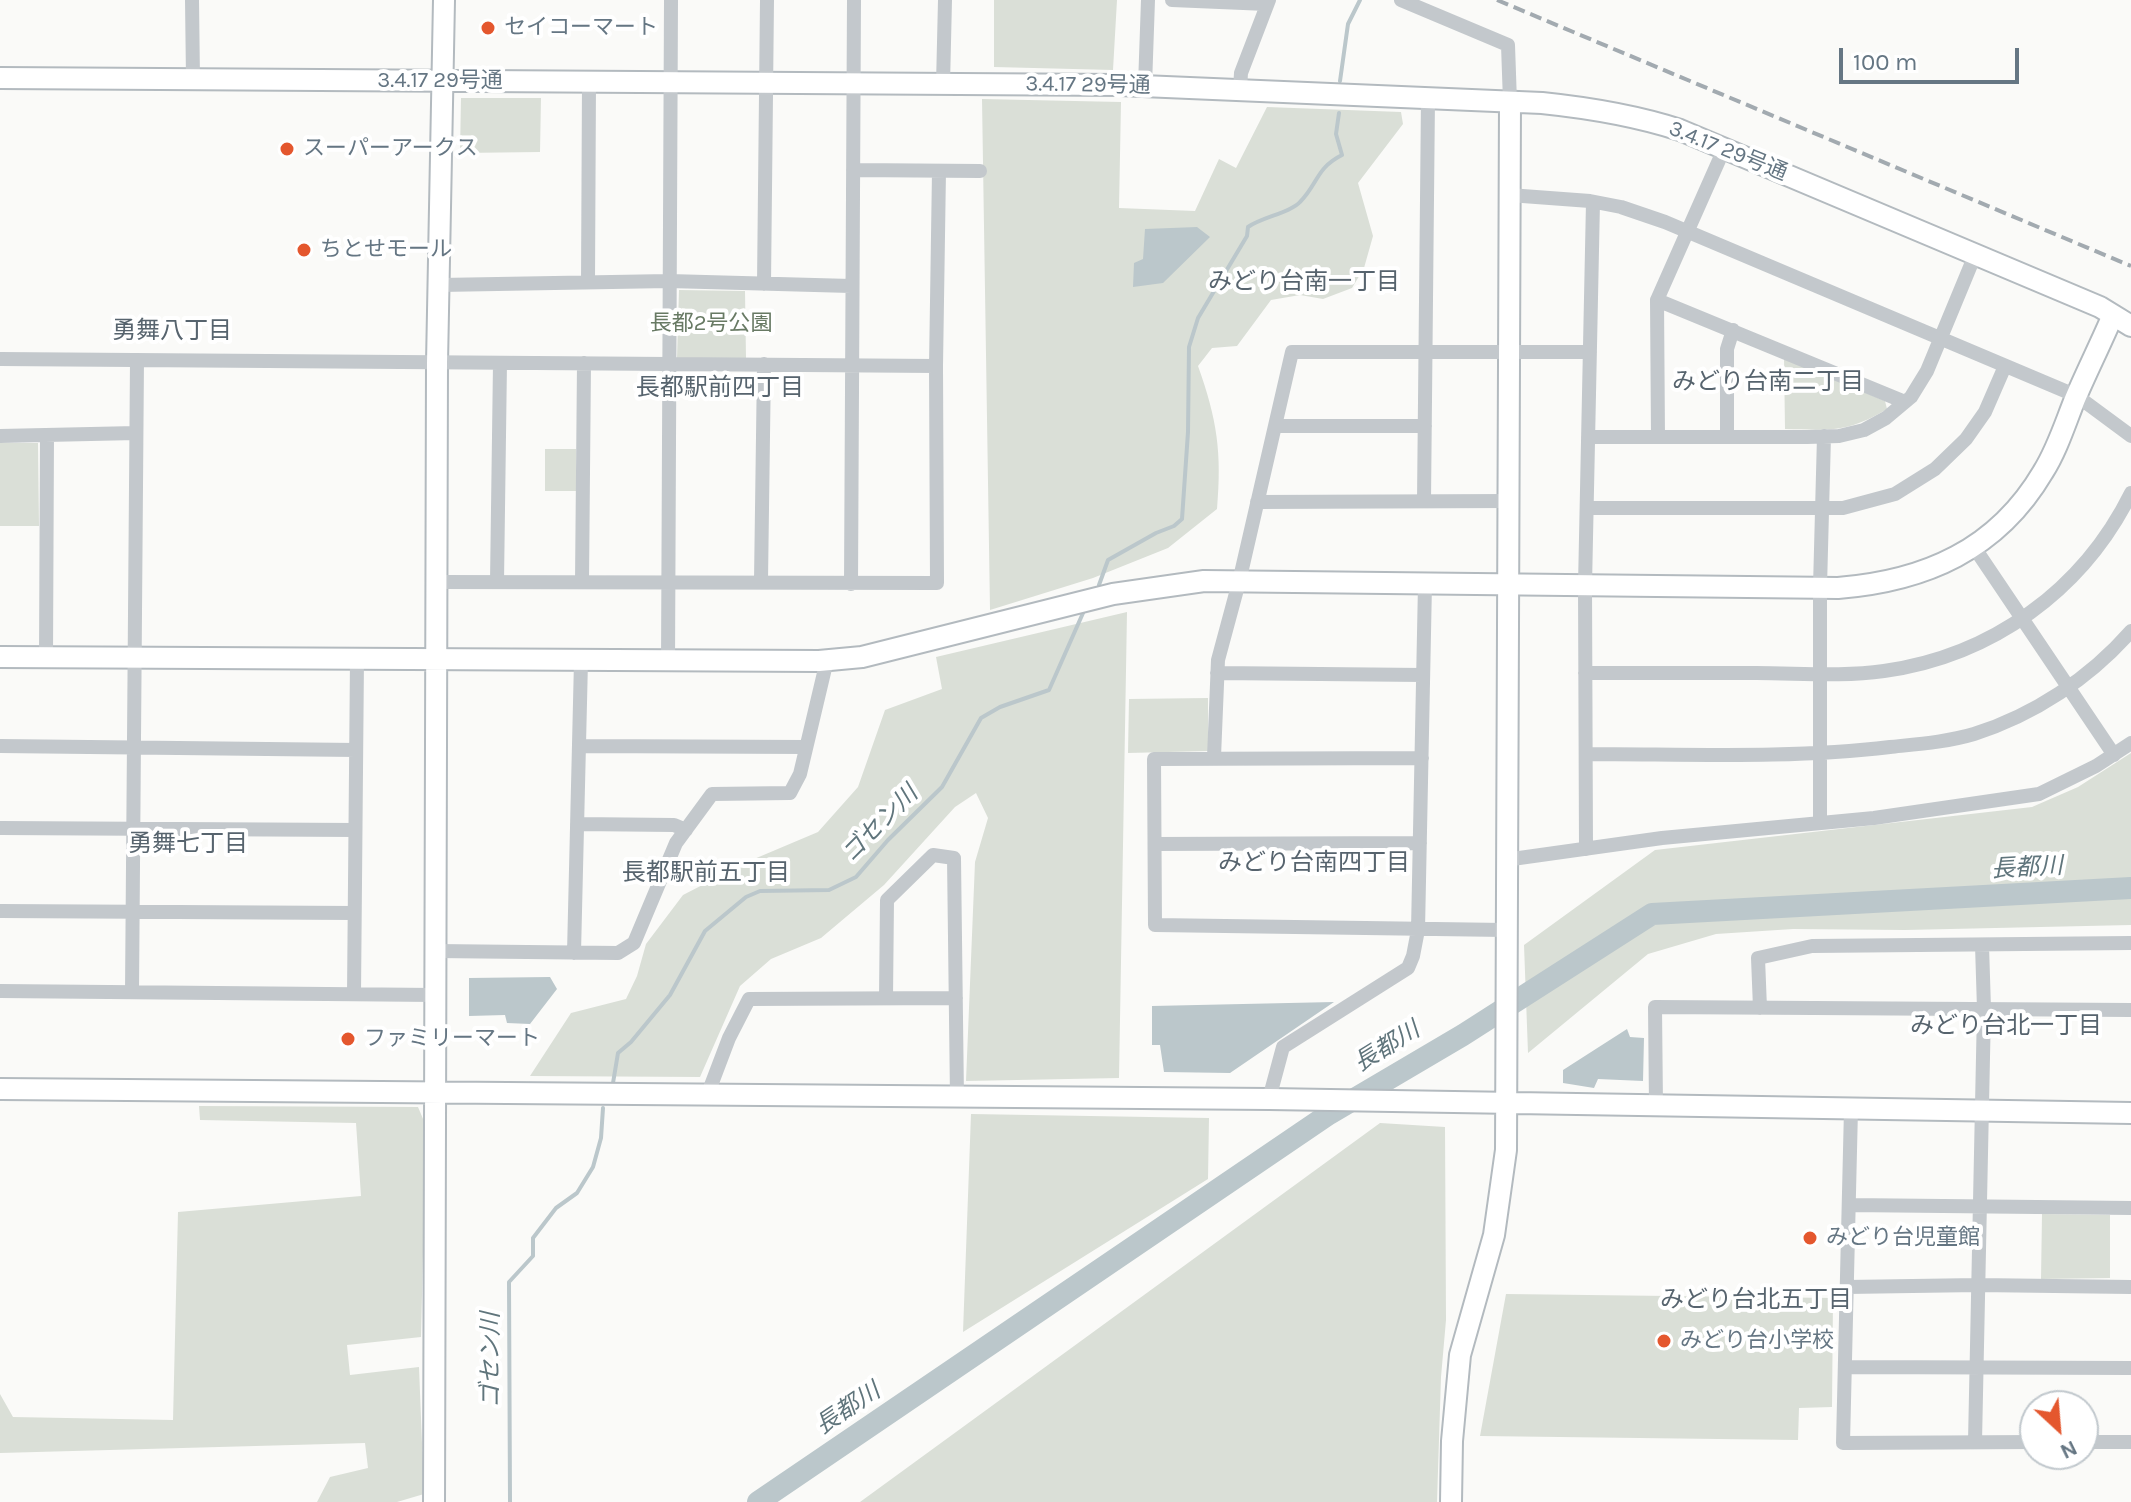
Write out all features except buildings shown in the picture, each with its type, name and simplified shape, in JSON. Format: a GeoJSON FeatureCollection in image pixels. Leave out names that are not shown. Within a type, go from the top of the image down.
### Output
{"type":"FeatureCollection","features":[{"type":"Feature","properties":{"kind":"street"},"geometry":{"type":"LineString","coordinates":[[192,0],[193,79]]}},
{"type":"Feature","properties":{"kind":"street"},"geometry":{"type":"LineString","coordinates":[[434,1502],[437,363],[444,0]]}},
{"type":"Feature","properties":{"kind":"street"},"geometry":{"type":"LineString","coordinates":[[668,662],[671,0]]}},
{"type":"Feature","properties":{"kind":"street"},"geometry":{"type":"LineString","coordinates":[[764,284],[767,0]]}},
{"type":"Feature","properties":{"kind":"street"},"geometry":{"type":"LineString","coordinates":[[851,584],[854,0]]}},
{"type":"Feature","properties":{"kind":"street"},"geometry":{"type":"LineString","coordinates":[[943,85],[945,0]]}},
{"type":"Feature","properties":{"kind":"street"},"geometry":{"type":"LineString","coordinates":[[1145,86],[1148,0]]}},
{"type":"Feature","properties":{"kind":"street"},"geometry":{"type":"LineString","coordinates":[[1172,0],[1268,2],[1241,73],[1240,89]]}},
{"type":"Feature","properties":{"kind":"street"},"geometry":{"type":"LineString","coordinates":[[1401,0],[1508,45],[1510,102],[1506,1150],[1494,1235],[1460,1355],[1452,1441],[1451,1502]]}},
{"type":"Feature","properties":{"kind":"street","name":"3.4.17 29号通"},"geometry":{"type":"LineString","coordinates":[[0,78],[1145,86],[1591,108],[1680,130],[2122,320]]}},
{"type":"Feature","properties":{"kind":"street"},"geometry":{"type":"LineString","coordinates":[[588,282],[589,82]]}},
{"type":"Feature","properties":{"kind":"street"},"geometry":{"type":"LineString","coordinates":[[1424,501],[1428,98]]}},
{"type":"Feature","properties":{"kind":"street"},"geometry":{"type":"LineString","coordinates":[[1658,437],[1657,300],[1724,149]]}},
{"type":"Feature","properties":{"kind":"street"},"geometry":{"type":"LineString","coordinates":[[853,170],[980,171]]}},
{"type":"Feature","properties":{"kind":"street"},"geometry":{"type":"LineString","coordinates":[[438,582],[937,583],[939,171]]}},
{"type":"Feature","properties":{"kind":"street"},"geometry":{"type":"LineString","coordinates":[[1509,195],[1621,207],[1687,231],[2077,396],[2131,436]]}},
{"type":"Feature","properties":{"kind":"street"},"geometry":{"type":"LineString","coordinates":[[1586,849],[1585,586],[1593,202]]}},
{"type":"Feature","properties":{"kind":"street"},"geometry":{"type":"LineString","coordinates":[[1588,437],[1824,436],[1864,430],[1886,418],[1905,402],[1927,371],[1975,255]]}},
{"type":"Feature","properties":{"kind":"street"},"geometry":{"type":"LineString","coordinates":[[440,285],[669,281],[851,286]]}},
{"type":"Feature","properties":{"kind":"street"},"geometry":{"type":"LineString","coordinates":[[1657,300],[1905,402]]}},
{"type":"Feature","properties":{"kind":"street"},"geometry":{"type":"LineString","coordinates":[[0,657],[668,662],[827,660],[862,657],[1113,594],[1204,581],[1508,586],[1871,585],[1943,565],[1974,547],[2001,525],[2035,486],[2052,456],[2077,396],[2122,320]]}},
{"type":"Feature","properties":{"kind":"street"},"geometry":{"type":"LineString","coordinates":[[1727,437],[1727,349],[1733,330]]}},
{"type":"Feature","properties":{"kind":"street"},"geometry":{"type":"LineString","coordinates":[[1214,757],[1217,673],[1225,628],[1239,582],[1292,352],[1590,352]]}},
{"type":"Feature","properties":{"kind":"street"},"geometry":{"type":"LineString","coordinates":[[0,359],[936,366]]}},
{"type":"Feature","properties":{"kind":"street"},"geometry":{"type":"LineString","coordinates":[[132,992],[137,360]]}},
{"type":"Feature","properties":{"kind":"street"},"geometry":{"type":"LineString","coordinates":[[497,582],[500,363]]}},
{"type":"Feature","properties":{"kind":"street"},"geometry":{"type":"LineString","coordinates":[[582,582],[584,363]]}},
{"type":"Feature","properties":{"kind":"street"},"geometry":{"type":"LineString","coordinates":[[761,581],[764,364]]}},
{"type":"Feature","properties":{"kind":"street"},"geometry":{"type":"LineString","coordinates":[[1587,508],[1822,508],[1854,506],[1895,494],[1953,454],[1976,426],[2005,366]]}},
{"type":"Feature","properties":{"kind":"street"},"geometry":{"type":"LineString","coordinates":[[1275,426],[1425,426]]}},
{"type":"Feature","properties":{"kind":"street"},"geometry":{"type":"LineString","coordinates":[[0,436],[136,433]]}},
{"type":"Feature","properties":{"kind":"street"},"geometry":{"type":"LineString","coordinates":[[46,657],[47,435]]}},
{"type":"Feature","properties":{"kind":"street"},"geometry":{"type":"LineString","coordinates":[[1820,823],[1820,587],[1824,436]]}},
{"type":"Feature","properties":{"kind":"street"},"geometry":{"type":"LineString","coordinates":[[1585,673],[1868,673],[1919,665],[1978,644],[2023,620],[2078,572],[2131,493]]}},
{"type":"Feature","properties":{"kind":"street"},"geometry":{"type":"LineString","coordinates":[[1257,502],[1508,501]]}},
{"type":"Feature","properties":{"kind":"street"},"geometry":{"type":"LineString","coordinates":[[1974,547],[2114,755]]}},
{"type":"Feature","properties":{"kind":"street"},"geometry":{"type":"LineString","coordinates":[[1269,1099],[1283,1047],[1408,968],[1418,930],[1425,584]]}},
{"type":"Feature","properties":{"kind":"street"},"geometry":{"type":"LineString","coordinates":[[1586,754],[1820,754],[1910,746],[1964,737],[2014,718],[2067,687],[2097,665],[2131,631]]}},
{"type":"Feature","properties":{"kind":"street"},"geometry":{"type":"LineString","coordinates":[[354,994],[357,659]]}},
{"type":"Feature","properties":{"kind":"street"},"geometry":{"type":"LineString","coordinates":[[436,951],[618,953],[634,943],[664,870],[686,830],[712,794],[790,793],[800,774],[827,660]]}},
{"type":"Feature","properties":{"kind":"street"},"geometry":{"type":"LineString","coordinates":[[574,953],[581,661]]}},
{"type":"Feature","properties":{"kind":"street"},"geometry":{"type":"LineString","coordinates":[[1217,673],[1423,675]]}},
{"type":"Feature","properties":{"kind":"street"},"geometry":{"type":"LineString","coordinates":[[1505,860],[1662,838],[1820,823],[2039,794],[2131,743]]}},
{"type":"Feature","properties":{"kind":"street"},"geometry":{"type":"LineString","coordinates":[[0,746],[356,750]]}},
{"type":"Feature","properties":{"kind":"street"},"geometry":{"type":"LineString","coordinates":[[579,746],[806,747]]}},
{"type":"Feature","properties":{"kind":"street"},"geometry":{"type":"LineString","coordinates":[[1422,758],[1154,759],[1155,925],[1505,930]]}},
{"type":"Feature","properties":{"kind":"street"},"geometry":{"type":"LineString","coordinates":[[577,824],[674,825],[686,830]]}},
{"type":"Feature","properties":{"kind":"street"},"geometry":{"type":"LineString","coordinates":[[0,828],[355,830]]}},
{"type":"Feature","properties":{"kind":"street"},"geometry":{"type":"LineString","coordinates":[[1155,844],[1420,843]]}},
{"type":"Feature","properties":{"kind":"street"},"geometry":{"type":"LineString","coordinates":[[886,998],[887,900],[933,855],[954,858],[957,1098]]}},
{"type":"Feature","properties":{"kind":"street"},"geometry":{"type":"LineString","coordinates":[[0,911],[354,913]]}},
{"type":"Feature","properties":{"kind":"street"},"geometry":{"type":"LineString","coordinates":[[1760,1008],[1758,958],[1812,946],[2131,943]]}},
{"type":"Feature","properties":{"kind":"street"},"geometry":{"type":"LineString","coordinates":[[1975,1442],[1984,1009],[1982,945]]}},
{"type":"Feature","properties":{"kind":"street"},"geometry":{"type":"LineString","coordinates":[[0,991],[435,995]]}},
{"type":"Feature","properties":{"kind":"street"},"geometry":{"type":"LineString","coordinates":[[707,1096],[729,1038],[749,999],[956,998]]}},
{"type":"Feature","properties":{"kind":"street"},"geometry":{"type":"LineString","coordinates":[[1656,1106],[1655,1007],[2131,1010]]}},
{"type":"Feature","properties":{"kind":"street"},"geometry":{"type":"LineString","coordinates":[[0,1089],[1269,1099],[2131,1113]]}},
{"type":"Feature","properties":{"kind":"street"},"geometry":{"type":"LineString","coordinates":[[1851,1109],[1843,1443],[2019,1442]]}},
{"type":"Feature","properties":{"kind":"street"},"geometry":{"type":"LineString","coordinates":[[1849,1205],[2131,1208]]}},
{"type":"Feature","properties":{"kind":"street"},"geometry":{"type":"LineString","coordinates":[[1847,1287],[2131,1287]]}},
{"type":"Feature","properties":{"kind":"street"},"geometry":{"type":"LineString","coordinates":[[1845,1367],[2131,1368]]}},
{"type":"Feature","properties":{"kind":"street"},"geometry":{"type":"LineString","coordinates":[[2099,1442],[2131,1442]]}},
{"type":"Feature","properties":{"kind":"green space"},"geometry":{"type":"Polygon","coordinates":[[[994,0],[1117,0],[1113,70],[994,67],[994,0]]]}},
{"type":"Feature","properties":{"kind":"green space"},"geometry":{"type":"Polygon","coordinates":[[[461,98],[541,98],[540,152],[460,153],[461,98]]]}},
{"type":"Feature","properties":{"kind":"green space"},"geometry":{"type":"Polygon","coordinates":[[[982,99],[1121,102],[1119,208],[1195,211],[1219,159],[1236,168],[1267,107],[1401,112],[1403,124],[1358,183],[1373,236],[1364,268],[1352,288],[1323,299],[1300,295],[1271,300],[1237,346],[1212,348],[1198,366],[1210,403],[1216,436],[1219,470],[1217,509],[1168,548],[1093,578],[990,610],[982,99]]]}},
{"type":"Feature","properties":{"kind":"green space","name":"長都2号公園"},"geometry":{"type":"Polygon","coordinates":[[[679,290],[745,291],[746,358],[677,358],[679,290]]]}},
{"type":"Feature","properties":{"kind":"green space"},"geometry":{"type":"Polygon","coordinates":[[[1784,358],[1885,401],[1887,409],[1849,426],[1815,430],[1785,429],[1784,358]]]}},
{"type":"Feature","properties":{"kind":"green space"},"geometry":{"type":"Polygon","coordinates":[[[0,443],[38,443],[39,526],[0,526],[0,443]]]}},
{"type":"Feature","properties":{"kind":"green space"},"geometry":{"type":"Polygon","coordinates":[[[545,449],[576,449],[576,491],[545,491],[545,449]]]}},
{"type":"Feature","properties":{"kind":"green space"},"geometry":{"type":"Polygon","coordinates":[[[1127,612],[1119,1078],[966,1081],[975,862],[988,818],[976,793],[955,807],[884,885],[821,938],[771,959],[740,986],[700,1077],[530,1076],[571,1013],[626,999],[637,976],[646,944],[683,895],[747,862],[818,832],[858,787],[885,710],[942,689],[936,657],[1127,612]]]}},
{"type":"Feature","properties":{"kind":"green space"},"geometry":{"type":"Polygon","coordinates":[[[1208,698],[1208,751],[1128,753],[1129,699],[1208,698]]]}},
{"type":"Feature","properties":{"kind":"green space"},"geometry":{"type":"Polygon","coordinates":[[[2131,753],[2131,925],[1793,929],[1716,934],[1648,954],[1528,1053],[1524,945],[1655,850],[2032,807],[2078,787],[2131,753]]]}},
{"type":"Feature","properties":{"kind":"green space"},"geometry":{"type":"Polygon","coordinates":[[[199,1106],[418,1107],[426,1126],[421,1337],[347,1345],[350,1375],[419,1367],[424,1494],[397,1502],[317,1502],[330,1477],[368,1468],[365,1443],[0,1453],[0,1394],[13,1417],[173,1420],[178,1212],[361,1196],[356,1123],[200,1120],[199,1106]]]}},
{"type":"Feature","properties":{"kind":"green space"},"geometry":{"type":"Polygon","coordinates":[[[971,1114],[1209,1118],[1208,1179],[963,1332],[971,1114]]]}},
{"type":"Feature","properties":{"kind":"green space"},"geometry":{"type":"Polygon","coordinates":[[[1380,1123],[1445,1127],[1446,1320],[1437,1502],[860,1502],[1380,1123]]]}},
{"type":"Feature","properties":{"kind":"green space"},"geometry":{"type":"Polygon","coordinates":[[[2042,1214],[2110,1215],[2110,1278],[2041,1279],[2042,1214]]]}},
{"type":"Feature","properties":{"kind":"green space"},"geometry":{"type":"Polygon","coordinates":[[[1506,1294],[1833,1298],[1832,1407],[1799,1408],[1798,1440],[1480,1436],[1506,1294]]]}},
{"type":"Feature","properties":{"kind":"shaded area"},"geometry":{"type":"Polygon","coordinates":[[[1197,227],[1210,237],[1163,283],[1133,287],[1134,263],[1143,259],[1145,229],[1197,227]]]}},
{"type":"Feature","properties":{"kind":"shaded area"},"geometry":{"type":"Polygon","coordinates":[[[550,977],[557,989],[530,1024],[507,1023],[505,1015],[469,1016],[469,978],[550,977]]]}},
{"type":"Feature","properties":{"kind":"shaded area"},"geometry":{"type":"Polygon","coordinates":[[[1334,1002],[1230,1073],[1164,1072],[1160,1045],[1152,1045],[1152,1006],[1334,1002]]]}},
{"type":"Feature","properties":{"kind":"shaded area"},"geometry":{"type":"Polygon","coordinates":[[[1627,1029],[1630,1037],[1644,1038],[1643,1081],[1598,1079],[1594,1088],[1563,1083],[1563,1070],[1627,1029]]]}},
{"type":"Feature","properties":{"kind":"waterway","name":"ゴセン川"},"geometry":{"type":"LineString","coordinates":[[1340,81],[1348,24],[1360,0]]}},
{"type":"Feature","properties":{"kind":"waterway","name":"ゴセン川"},"geometry":{"type":"LineString","coordinates":[[1099,585],[1108,560],[1182,519],[1188,432],[1189,347],[1198,318],[1247,236],[1248,227],[1295,206],[1327,165],[1342,155],[1336,134],[1339,113]]}},
{"type":"Feature","properties":{"kind":"waterway","name":"ゴセン川"},"geometry":{"type":"LineString","coordinates":[[613,1083],[618,1053],[670,995],[705,931],[746,897],[760,891],[829,890],[856,877],[888,840],[942,787],[981,718],[1000,707],[1049,690],[1083,613]]}},
{"type":"Feature","properties":{"kind":"waterway","name":"長都川"},"geometry":{"type":"LineString","coordinates":[[758,1502],[1329,1114],[1463,1035],[1652,914],[2131,888]]}},
{"type":"Feature","properties":{"kind":"waterway","name":"ゴセン川"},"geometry":{"type":"LineString","coordinates":[[510,1502],[509,1282],[533,1256],[533,1238],[556,1208],[577,1193],[593,1167],[601,1138],[603,1108]]}},
{"type":"Feature","properties":{"kind":"railway"},"geometry":{"type":"LineString","coordinates":[[1497,0],[2131,266]]}},
{"type":"Feature","properties":{"kind":"place","name":"セイコーマート"},"geometry":{"type":"Point","coordinates":[488,28]}},
{"type":"Feature","properties":{"kind":"place","name":"スーパーアークス"},"geometry":{"type":"Point","coordinates":[287,149]}},
{"type":"Feature","properties":{"kind":"place","name":"ちとせモール"},"geometry":{"type":"Point","coordinates":[304,250]}},
{"type":"Feature","properties":{"kind":"place","name":"ファミリーマート"},"geometry":{"type":"Point","coordinates":[348,1039]}},
{"type":"Feature","properties":{"kind":"place","name":"みどり台児童館"},"geometry":{"type":"Point","coordinates":[1810,1238]}},
{"type":"Feature","properties":{"kind":"place","name":"みどり台小学校"},"geometry":{"type":"Point","coordinates":[1664,1341]}},
{"type":"Feature","properties":{"kind":"district","name":"みどり台南一丁目"},"geometry":{"type":"Point","coordinates":[1304,282]}},
{"type":"Feature","properties":{"kind":"district","name":"勇舞八丁目"},"geometry":{"type":"Point","coordinates":[172,331]}},
{"type":"Feature","properties":{"kind":"district","name":"みどり台南二丁目"},"geometry":{"type":"Point","coordinates":[1768,382]}},
{"type":"Feature","properties":{"kind":"district","name":"長都駅前四丁目"},"geometry":{"type":"Point","coordinates":[720,388]}},
{"type":"Feature","properties":{"kind":"district","name":"勇舞七丁目"},"geometry":{"type":"Point","coordinates":[188,844]}},
{"type":"Feature","properties":{"kind":"district","name":"みどり台南四丁目"},"geometry":{"type":"Point","coordinates":[1314,863]}},
{"type":"Feature","properties":{"kind":"district","name":"長都駅前五丁目"},"geometry":{"type":"Point","coordinates":[706,873]}},
{"type":"Feature","properties":{"kind":"district","name":"みどり台北一丁目"},"geometry":{"type":"Point","coordinates":[2006,1026]}},
{"type":"Feature","properties":{"kind":"district","name":"みどり台北五丁目"},"geometry":{"type":"Point","coordinates":[1756,1300]}}]}
